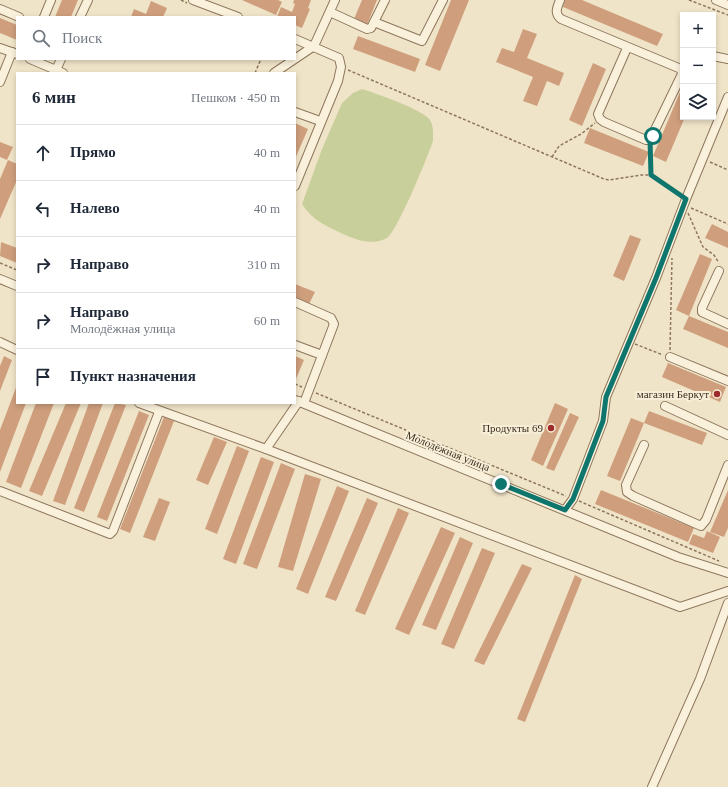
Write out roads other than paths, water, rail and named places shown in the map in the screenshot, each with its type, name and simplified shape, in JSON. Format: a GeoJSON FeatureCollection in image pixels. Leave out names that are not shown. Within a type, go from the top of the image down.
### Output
{"type":"FeatureCollection","features":[{"type":"Feature","properties":{"kind":"street"},"geometry":{"type":"LineString","coordinates":[[44,16],[51,0]]}},
{"type":"Feature","properties":{"kind":"street"},"geometry":{"type":"LineString","coordinates":[[80,16],[88,0]]}},
{"type":"Feature","properties":{"kind":"street"},"geometry":{"type":"LineString","coordinates":[[193,0],[235,16]]}},
{"type":"Feature","properties":{"kind":"street"},"geometry":{"type":"LineString","coordinates":[[296,58],[314,46],[335,0]]}},
{"type":"Feature","properties":{"kind":"street"},"geometry":{"type":"LineString","coordinates":[[330,12],[367,29],[371,28],[385,0]]}},
{"type":"Feature","properties":{"kind":"street"},"geometry":{"type":"LineString","coordinates":[[374,22],[422,41],[443,0]]}},
{"type":"Feature","properties":{"kind":"street"},"geometry":{"type":"LineString","coordinates":[[560,0],[556,11],[557,16],[561,19],[627,48],[680,65]]}},
{"type":"Feature","properties":{"kind":"street"},"geometry":{"type":"LineString","coordinates":[[716,0],[728,5]]}},
{"type":"Feature","properties":{"kind":"street"},"geometry":{"type":"LineString","coordinates":[[0,9],[17,16]]}},
{"type":"Feature","properties":{"kind":"street"},"geometry":{"type":"LineString","coordinates":[[296,39],[339,58],[341,67],[338,81],[320,121],[296,183]]}},
{"type":"Feature","properties":{"kind":"street"},"geometry":{"type":"LineString","coordinates":[[0,48],[14,53],[0,82]]}},
{"type":"Feature","properties":{"kind":"street"},"geometry":{"type":"LineString","coordinates":[[627,48],[598,114],[600,119],[646,140],[650,140],[680,78]]}},
{"type":"Feature","properties":{"kind":"street"},"geometry":{"type":"LineString","coordinates":[[716,57],[728,59]]}},
{"type":"Feature","properties":{"kind":"street"},"geometry":{"type":"LineString","coordinates":[[32,60],[60,71],[61,60]]}},
{"type":"Feature","properties":{"kind":"street"},"geometry":{"type":"LineString","coordinates":[[275,72],[293,60]]}},
{"type":"Feature","properties":{"kind":"street"},"geometry":{"type":"LineString","coordinates":[[565,510],[573,499],[603,421],[606,397],[630,342],[728,97]]}},
{"type":"Feature","properties":{"kind":"street"},"geometry":{"type":"LineString","coordinates":[[296,112],[320,121]]}},
{"type":"Feature","properties":{"kind":"street"},"geometry":{"type":"LineString","coordinates":[[719,271],[702,308],[702,312],[728,324]]}},
{"type":"Feature","properties":{"kind":"street"},"geometry":{"type":"LineString","coordinates":[[0,279],[16,286]]}},
{"type":"Feature","properties":{"kind":"street"},"geometry":{"type":"LineString","coordinates":[[266,449],[299,401],[309,390],[334,324],[331,318],[296,302]]}},
{"type":"Feature","properties":{"kind":"street"},"geometry":{"type":"LineString","coordinates":[[0,342],[16,350]]}},
{"type":"Feature","properties":{"kind":"street"},"geometry":{"type":"LineString","coordinates":[[296,345],[322,355]]}},
{"type":"Feature","properties":{"kind":"street"},"geometry":{"type":"LineString","coordinates":[[670,357],[728,381]]}},
{"type":"Feature","properties":{"kind":"street","name":"Молодёжная улица"},"geometry":{"type":"LineString","coordinates":[[299,401],[678,557],[728,573]]}},
{"type":"Feature","properties":{"kind":"street"},"geometry":{"type":"LineString","coordinates":[[141,404],[159,412],[266,449],[680,607],[728,591]]}},
{"type":"Feature","properties":{"kind":"street"},"geometry":{"type":"LineString","coordinates":[[665,406],[728,435]]}},
{"type":"Feature","properties":{"kind":"street"},"geometry":{"type":"LineString","coordinates":[[0,491],[110,534],[113,532],[159,412]]}},
{"type":"Feature","properties":{"kind":"street"},"geometry":{"type":"LineString","coordinates":[[644,445],[626,485],[627,492],[700,526],[706,520],[728,465]]}},
{"type":"Feature","properties":{"kind":"street"},"geometry":{"type":"LineString","coordinates":[[652,787],[700,679],[728,603]]}},
{"type":"Feature","properties":{"kind":"place","name":"магазин Беркут"},"geometry":{"type":"Point","coordinates":[717,394]}},
{"type":"Feature","properties":{"kind":"place","name":"Продукты 69"},"geometry":{"type":"Point","coordinates":[551,428]}}]}
